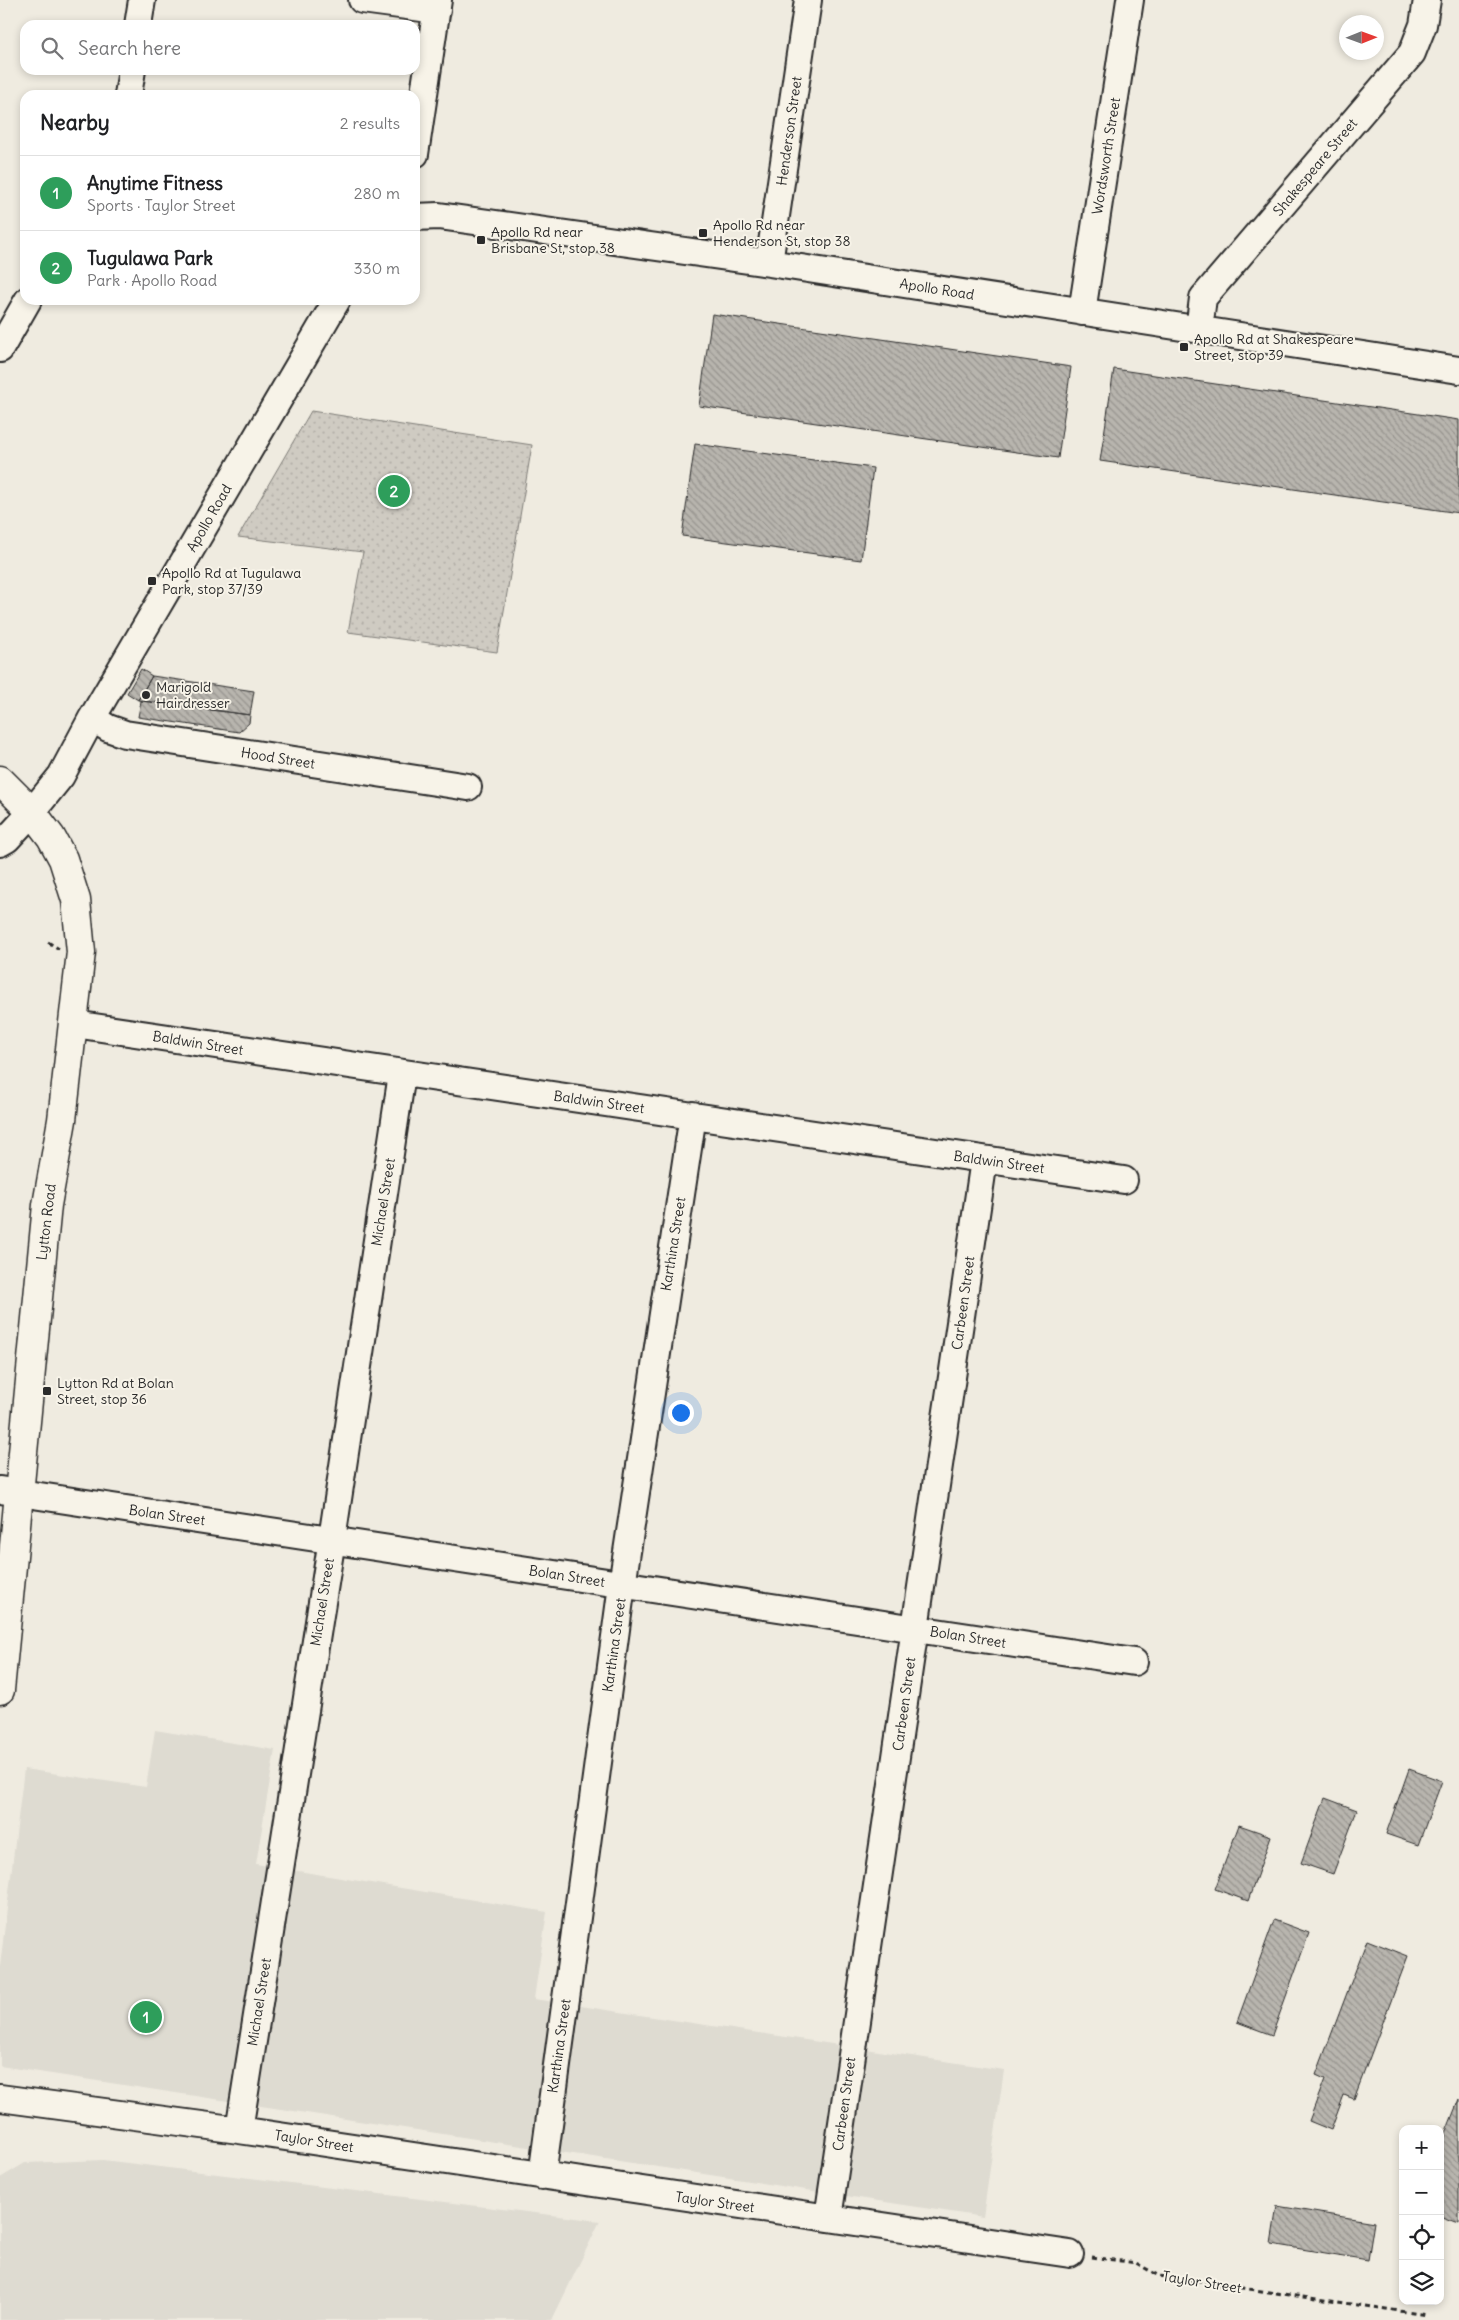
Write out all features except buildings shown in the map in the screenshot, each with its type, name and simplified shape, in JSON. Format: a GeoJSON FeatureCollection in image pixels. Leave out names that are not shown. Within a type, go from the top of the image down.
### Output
{"type":"FeatureCollection","features":[{"type":"Feature","properties":{"kind":"main road","name":"Lytton Road"},"geometry":{"type":"LineString","coordinates":[[0,780],[32,812],[51,837],[63,859],[76,900],[81,952],[62,1120],[47,1205],[9,1492],[0,1690]]}},
{"type":"Feature","properties":{"kind":"street"},"geometry":{"type":"LineString","coordinates":[[139,20],[142,0]]}},
{"type":"Feature","properties":{"kind":"street"},"geometry":{"type":"LineString","coordinates":[[362,0],[437,5],[420,120]]}},
{"type":"Feature","properties":{"kind":"street","name":"Henderson Street"},"geometry":{"type":"LineString","coordinates":[[769,263],[808,0]]}},
{"type":"Feature","properties":{"kind":"street","name":"Wordsworth Street"},"geometry":{"type":"LineString","coordinates":[[1082,312],[1130,0]]}},
{"type":"Feature","properties":{"kind":"street","name":"Shakespeare Street"},"geometry":{"type":"LineString","coordinates":[[1199,330],[1203,298],[1412,53],[1423,25],[1427,0]]}},
{"type":"Feature","properties":{"kind":"street"},"geometry":{"type":"LineString","coordinates":[[129,90],[131,75]]}},
{"type":"Feature","properties":{"kind":"street","name":"Apollo Road"},"geometry":{"type":"LineString","coordinates":[[420,217],[439,216],[769,263],[1459,370]]}},
{"type":"Feature","properties":{"kind":"street"},"geometry":{"type":"LineString","coordinates":[[0,349],[25,305]]}},
{"type":"Feature","properties":{"kind":"street","name":"Apollo Road"},"geometry":{"type":"LineString","coordinates":[[0,843],[7,839],[32,812],[62,776],[92,718],[334,305]]}},
{"type":"Feature","properties":{"kind":"street","name":"Hood Street"},"geometry":{"type":"LineString","coordinates":[[92,718],[108,728],[125,734],[468,787]]}},
{"type":"Feature","properties":{"kind":"street","name":"Baldwin Street"},"geometry":{"type":"LineString","coordinates":[[74,1024],[1124,1180]]}},
{"type":"Feature","properties":{"kind":"street","name":"Michael Street"},"geometry":{"type":"LineString","coordinates":[[239,2130],[332,1539],[402,1074]]}},
{"type":"Feature","properties":{"kind":"street","name":"Karthina Street"},"geometry":{"type":"LineString","coordinates":[[542,2176],[622,1585],[693,1115]]}},
{"type":"Feature","properties":{"kind":"street","name":"Carbeen Street"},"geometry":{"type":"LineString","coordinates":[[828,2218],[984,1160]]}},
{"type":"Feature","properties":{"kind":"street","name":"Bolan Street"},"geometry":{"type":"LineString","coordinates":[[9,1492],[332,1539],[622,1585],[1134,1662]]}},
{"type":"Feature","properties":{"kind":"street","name":"Taylor Street"},"geometry":{"type":"LineString","coordinates":[[0,2098],[239,2130],[1070,2254]]}},
{"type":"Feature","properties":{"kind":"path","name":"Taylor Street"},"geometry":{"type":"LineString","coordinates":[[1070,2254],[1136,2263],[1159,2276],[1427,2315]]}},
{"type":"Feature","properties":{"kind":"shaded area"},"geometry":{"type":"Polygon","coordinates":[[[311,411],[532,445],[497,652],[348,632],[363,552],[238,537],[311,411]]]}},
{"type":"Feature","properties":{"kind":"shaded area"},"geometry":{"type":"Polygon","coordinates":[[[155,1730],[275,1750],[256,1864],[547,1912],[534,1999],[1004,2070],[983,2217],[0,2066],[0,1966],[24,1769],[146,1787],[155,1730]]]}},
{"type":"Feature","properties":{"kind":"shaded area"},"geometry":{"type":"Polygon","coordinates":[[[103,2160],[600,2221],[552,2320],[0,2320],[0,2178],[25,2163],[103,2160]]]}},
{"type":"Feature","properties":{"kind":"place","name":"Apollo Rd near Henderson St, stop 38"},"geometry":{"type":"Point","coordinates":[703,233]}},
{"type":"Feature","properties":{"kind":"place","name":"Apollo Rd near Brisbane St, stop 38"},"geometry":{"type":"Point","coordinates":[481,240]}},
{"type":"Feature","properties":{"kind":"place","name":"Apollo Rd at Shakespeare Street, stop 39"},"geometry":{"type":"Point","coordinates":[1184,347]}},
{"type":"Feature","properties":{"kind":"place","name":"Tugulawa Park"},"geometry":{"type":"Point","coordinates":[394,491]}},
{"type":"Feature","properties":{"kind":"place","name":"Apollo Rd at Tugulawa Park, stop 37/39"},"geometry":{"type":"Point","coordinates":[152,581]}},
{"type":"Feature","properties":{"kind":"place","name":"Marigold Hairdresser"},"geometry":{"type":"Point","coordinates":[146,695]}},
{"type":"Feature","properties":{"kind":"place","name":"Lytton Rd at Bolan Street, stop 36"},"geometry":{"type":"Point","coordinates":[47,1391]}},
{"type":"Feature","properties":{"kind":"place","name":"Anytime Fitness"},"geometry":{"type":"Point","coordinates":[146,2017]}}]}
